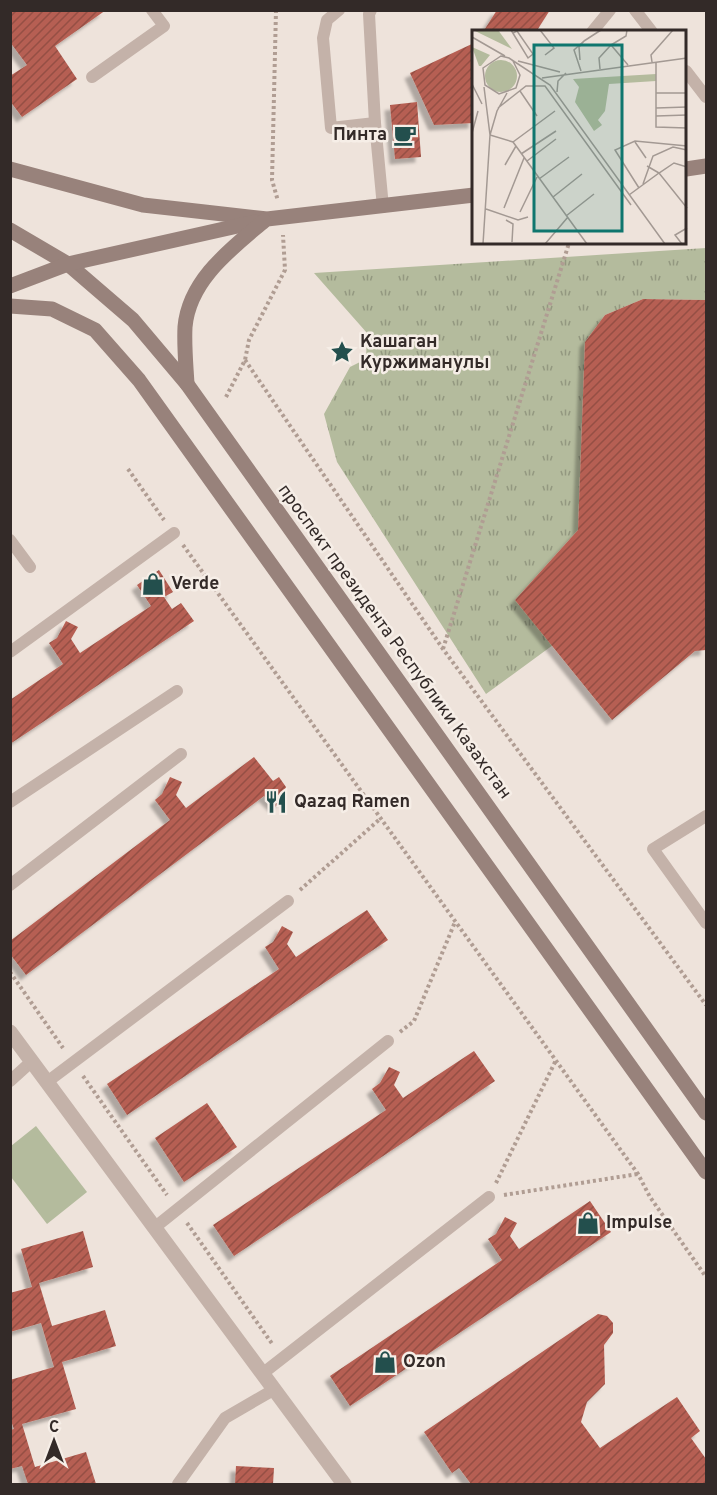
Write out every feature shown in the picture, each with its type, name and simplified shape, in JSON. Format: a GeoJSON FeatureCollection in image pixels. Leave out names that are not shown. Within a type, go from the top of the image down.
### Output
{"type":"FeatureCollection","features":[{"type":"Feature","properties":{"kind":"main road"},"geometry":{"type":"LineString","coordinates":[[687,169],[706,166]]}},
{"type":"Feature","properties":{"kind":"main road"},"geometry":{"type":"LineString","coordinates":[[10,170],[143,205],[267,219]]}},
{"type":"Feature","properties":{"kind":"main road"},"geometry":{"type":"LineString","coordinates":[[10,286],[68,264],[267,219],[472,195]]}},
{"type":"Feature","properties":{"kind":"main road"},"geometry":{"type":"LineString","coordinates":[[187,384],[185,326],[199,285],[221,259],[267,219]]}},
{"type":"Feature","properties":{"kind":"main road","name":"проспект президента Республики Казахстан"},"geometry":{"type":"LineString","coordinates":[[10,230],[68,264],[133,320],[187,384],[706,1113]]}},
{"type":"Feature","properties":{"kind":"main road"},"geometry":{"type":"LineString","coordinates":[[10,306],[52,309],[94,330],[139,380],[706,1172]]}},
{"type":"Feature","properties":{"kind":"street"},"geometry":{"type":"LineString","coordinates":[[10,1032],[344,1485]]}},
{"type":"Feature","properties":{"kind":"lane"},"geometry":{"type":"LineString","coordinates":[[92,77],[164,26],[152,10]]}},
{"type":"Feature","properties":{"kind":"lane"},"geometry":{"type":"LineString","coordinates":[[339,10],[327,21],[323,38],[331,128],[375,123]]}},
{"type":"Feature","properties":{"kind":"lane"},"geometry":{"type":"LineString","coordinates":[[371,10],[369,14],[375,123],[382,207]]}},
{"type":"Feature","properties":{"kind":"lane"},"geometry":{"type":"LineString","coordinates":[[594,30],[610,10]]}},
{"type":"Feature","properties":{"kind":"lane"},"geometry":{"type":"LineString","coordinates":[[635,10],[650,30]]}},
{"type":"Feature","properties":{"kind":"lane"},"geometry":{"type":"LineString","coordinates":[[687,72],[706,97]]}},
{"type":"Feature","properties":{"kind":"lane"},"geometry":{"type":"LineString","coordinates":[[10,652],[174,533]]}},
{"type":"Feature","properties":{"kind":"lane"},"geometry":{"type":"LineString","coordinates":[[10,540],[30,567]]}},
{"type":"Feature","properties":{"kind":"lane"},"geometry":{"type":"LineString","coordinates":[[10,802],[177,690]]}},
{"type":"Feature","properties":{"kind":"lane"},"geometry":{"type":"LineString","coordinates":[[10,885],[181,754]]}},
{"type":"Feature","properties":{"kind":"lane"},"geometry":{"type":"LineString","coordinates":[[706,816],[653,849],[706,923]]}},
{"type":"Feature","properties":{"kind":"lane"},"geometry":{"type":"LineString","coordinates":[[47,1082],[288,901]]}},
{"type":"Feature","properties":{"kind":"lane"},"geometry":{"type":"LineString","coordinates":[[154,1228],[176,1208],[388,1041]]}},
{"type":"Feature","properties":{"kind":"lane"},"geometry":{"type":"LineString","coordinates":[[10,1081],[31,1062]]}},
{"type":"Feature","properties":{"kind":"lane"},"geometry":{"type":"LineString","coordinates":[[262,1374],[489,1197]]}},
{"type":"Feature","properties":{"kind":"lane"},"geometry":{"type":"LineString","coordinates":[[178,1485],[225,1418],[275,1389]]}},
{"type":"Feature","properties":{"kind":"path"},"geometry":{"type":"LineString","coordinates":[[442,649],[569,244]]}},
{"type":"Feature","properties":{"kind":"path"},"geometry":{"type":"LineString","coordinates":[[245,360],[442,649],[706,1005]]}},
{"type":"Feature","properties":{"kind":"path"},"geometry":{"type":"LineString","coordinates":[[128,469],[638,1174],[650,1197],[706,1277]]}},
{"type":"Feature","properties":{"kind":"path"},"geometry":{"type":"LineString","coordinates":[[288,901],[380,819]]}},
{"type":"Feature","properties":{"kind":"path"},"geometry":{"type":"LineString","coordinates":[[388,1041],[414,1021],[455,922]]}},
{"type":"Feature","properties":{"kind":"path"},"geometry":{"type":"LineString","coordinates":[[10,972],[281,1357]]}},
{"type":"Feature","properties":{"kind":"path"},"geometry":{"type":"LineString","coordinates":[[489,1197],[556,1060]]}},
{"type":"Feature","properties":{"kind":"path"},"geometry":{"type":"LineString","coordinates":[[489,1197],[638,1174]]}},
{"type":"Feature","properties":{"kind":"green space"},"geometry":{"type":"Polygon","coordinates":[[[706,248],[706,300],[643,299],[605,315],[585,342],[578,530],[515,600],[553,645],[486,694],[337,462],[324,414],[350,367],[366,359],[367,333],[314,273],[706,248]]]}},
{"type":"Feature","properties":{"kind":"green space"},"geometry":{"type":"Polygon","coordinates":[[[36,1126],[87,1192],[47,1224],[11,1177],[11,1146],[36,1126]]]}},
{"type":"Feature","properties":{"kind":"building"},"geometry":{"type":"Polygon","coordinates":[[[10,10],[106,10],[55,46],[77,79],[22,117],[10,101],[10,76],[27,65],[10,42],[10,10]]]}},
{"type":"Feature","properties":{"kind":"building"},"geometry":{"type":"Polygon","coordinates":[[[497,10],[550,10],[537,30],[484,30],[497,10]]]}},
{"type":"Feature","properties":{"kind":"building"},"geometry":{"type":"Polygon","coordinates":[[[472,44],[472,123],[434,125],[410,73],[472,44]]]}},
{"type":"Feature","properties":{"kind":"building"},"geometry":{"type":"Polygon","coordinates":[[[417,102],[421,157],[395,159],[390,105],[417,102]]]}},
{"type":"Feature","properties":{"kind":"building"},"geometry":{"type":"Polygon","coordinates":[[[643,299],[706,300],[706,650],[695,651],[612,720],[515,600],[578,530],[585,342],[605,315],[643,299]]]}},
{"type":"Feature","properties":{"kind":"building"},"geometry":{"type":"Polygon","coordinates":[[[159,570],[173,592],[164,597],[172,609],[181,603],[194,621],[10,744],[10,700],[63,664],[49,643],[57,638],[66,621],[78,627],[71,639],[80,653],[151,606],[137,585],[159,570]]]}},
{"type":"Feature","properties":{"kind":"building"},"geometry":{"type":"Polygon","coordinates":[[[254,757],[273,781],[279,777],[286,787],[282,801],[275,807],[264,796],[26,975],[10,954],[10,941],[170,820],[155,800],[162,794],[170,777],[182,782],[176,795],[186,808],[254,757]]]}},
{"type":"Feature","properties":{"kind":"building"},"geometry":{"type":"Polygon","coordinates":[[[367,910],[388,940],[127,1115],[107,1084],[279,969],[265,947],[273,942],[282,926],[293,932],[287,944],[296,957],[367,910]]]}},
{"type":"Feature","properties":{"kind":"building"},"geometry":{"type":"Polygon","coordinates":[[[474,1051],[495,1081],[234,1256],[213,1225],[386,1110],[372,1089],[380,1083],[389,1067],[400,1072],[394,1085],[403,1098],[474,1051]]]}},
{"type":"Feature","properties":{"kind":"building"},"geometry":{"type":"Polygon","coordinates":[[[207,1103],[237,1147],[184,1182],[155,1138],[207,1103]]]}},
{"type":"Feature","properties":{"kind":"building"},"geometry":{"type":"Polygon","coordinates":[[[590,1201],[611,1232],[350,1406],[330,1376],[502,1260],[488,1239],[496,1234],[505,1217],[517,1223],[510,1236],[519,1249],[590,1201]]]}},
{"type":"Feature","properties":{"kind":"building"},"geometry":{"type":"Polygon","coordinates":[[[83,1231],[93,1267],[39,1283],[52,1326],[105,1310],[116,1346],[62,1362],[76,1409],[22,1424],[35,1467],[86,1452],[96,1484],[28,1484],[22,1466],[10,1469],[10,1430],[14,1429],[10,1418],[10,1380],[54,1367],[41,1323],[10,1332],[10,1293],[32,1287],[21,1249],[83,1231]]]}},
{"type":"Feature","properties":{"kind":"building"},"geometry":{"type":"Polygon","coordinates":[[[598,1314],[607,1316],[613,1323],[613,1333],[604,1345],[605,1384],[587,1402],[581,1422],[600,1448],[677,1397],[700,1431],[691,1438],[706,1459],[706,1484],[471,1484],[459,1468],[452,1473],[424,1432],[598,1314]]]}},
{"type":"Feature","properties":{"kind":"building"},"geometry":{"type":"Polygon","coordinates":[[[236,1466],[274,1468],[273,1484],[235,1484],[236,1466]]]}},
{"type":"Feature","properties":{"kind":"place","name":"Пинта"},"geometry":{"type":"Point","coordinates":[405,135]}},
{"type":"Feature","properties":{"kind":"place","name":"Кашаган Куржиманулы"},"geometry":{"type":"Point","coordinates":[342,352]}},
{"type":"Feature","properties":{"kind":"place","name":"Verde"},"geometry":{"type":"Point","coordinates":[153,584]}},
{"type":"Feature","properties":{"kind":"place","name":"Qazaq Ramen"},"geometry":{"type":"Point","coordinates":[276,802]}},
{"type":"Feature","properties":{"kind":"place","name":"Impulse"},"geometry":{"type":"Point","coordinates":[588,1223]}},
{"type":"Feature","properties":{"kind":"place","name":"Ozon"},"geometry":{"type":"Point","coordinates":[385,1362]}}]}
